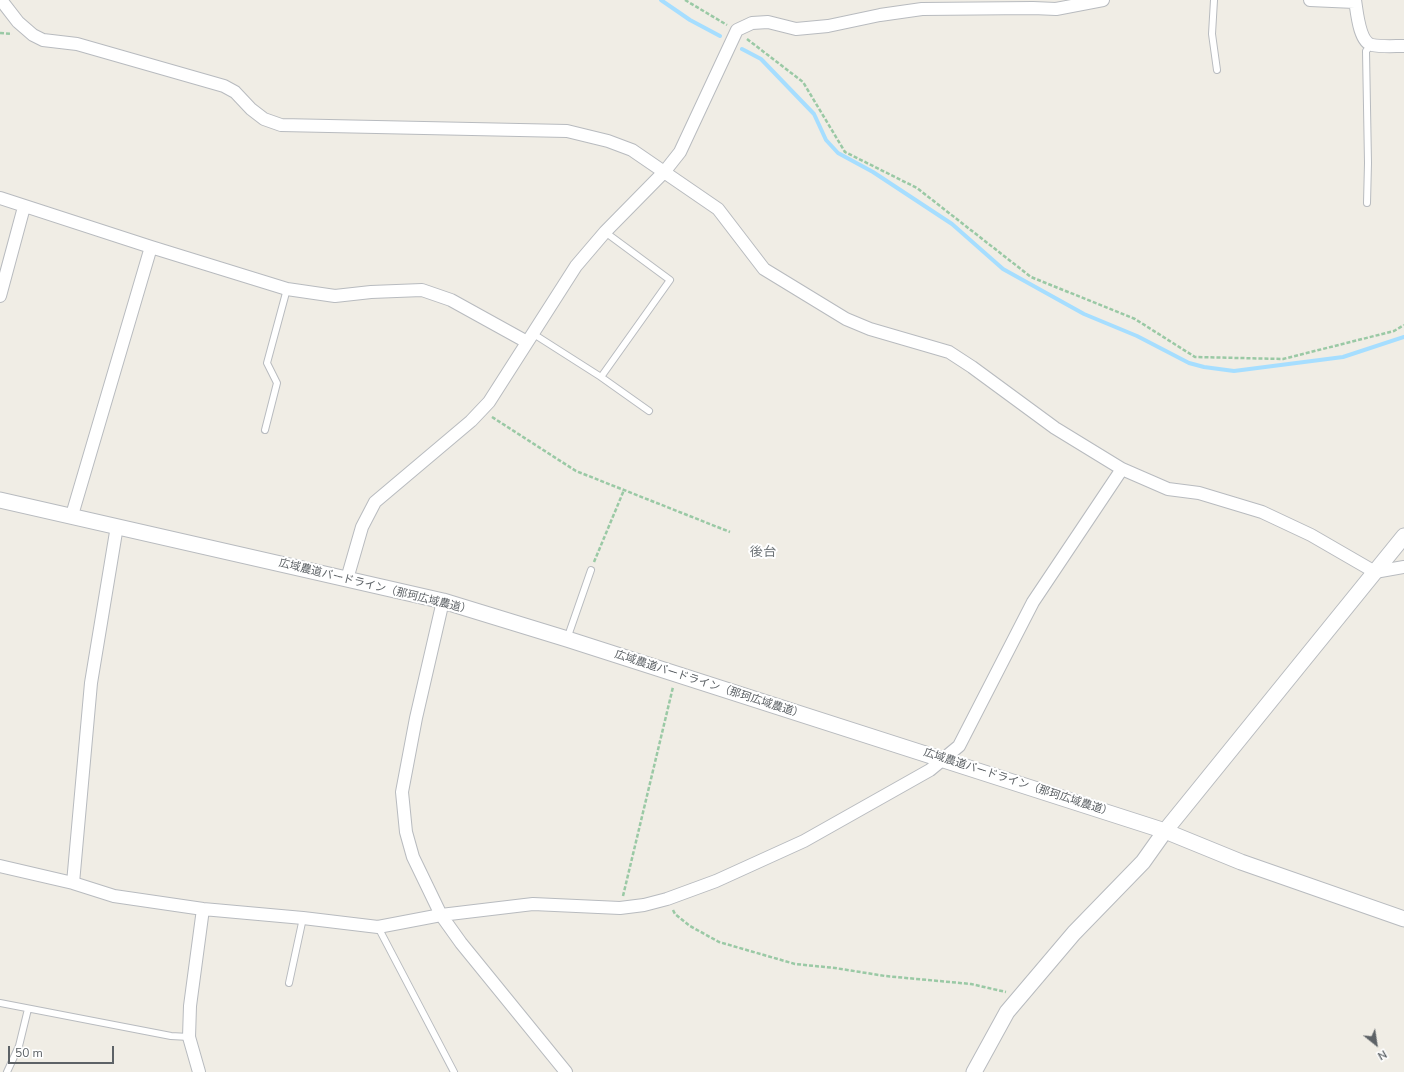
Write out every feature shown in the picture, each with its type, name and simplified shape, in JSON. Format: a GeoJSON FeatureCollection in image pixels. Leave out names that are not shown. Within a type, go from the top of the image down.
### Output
{"type":"FeatureCollection","features":[{"type":"Feature","properties":{"kind":"street"},"geometry":{"type":"LineString","coordinates":[[1,0],[18,22],[33,35],[43,40],[77,44],[224,86],[235,92],[264,120],[281,125],[567,131],[608,141],[632,150],[718,209],[764,269],[846,319],[870,329],[949,352],[972,367],[1055,428],[1122,470],[1168,489],[1199,494],[1262,512],[1311,535],[1375,572],[1404,567]]}},
{"type":"Feature","properties":{"kind":"street"},"geometry":{"type":"LineString","coordinates":[[1310,0],[1355,1],[1360,31],[1364,39],[1371,45],[1404,46]]}},
{"type":"Feature","properties":{"kind":"street"},"geometry":{"type":"LineString","coordinates":[[347,579],[362,527],[375,502],[471,421],[489,402],[576,266],[605,232],[665,172],[680,152],[737,30],[752,23],[768,22],[796,29],[828,26],[880,15],[922,9],[1033,8],[1056,4],[1096,1]]}},
{"type":"Feature","properties":{"kind":"street"},"geometry":{"type":"LineString","coordinates":[[0,198],[24,207],[287,289],[335,296],[372,292],[422,290],[451,300],[530,338]]}},
{"type":"Feature","properties":{"kind":"street"},"geometry":{"type":"LineString","coordinates":[[0,296],[24,207]]}},
{"type":"Feature","properties":{"kind":"street"},"geometry":{"type":"LineString","coordinates":[[72,516],[151,247]]}},
{"type":"Feature","properties":{"kind":"street"},"geometry":{"type":"LineString","coordinates":[[0,866],[73,883],[114,896],[203,909],[303,918],[378,927],[441,915],[533,904],[620,908],[644,905],[667,899],[716,881],[804,841],[930,770],[959,746],[1033,602],[1122,470]]}},
{"type":"Feature","properties":{"kind":"street","name":"広域農道バードライン（那珂広域農道）"},"geometry":{"type":"LineString","coordinates":[[0,500],[443,602],[567,639],[1165,831],[1241,862],[1404,919]]}},
{"type":"Feature","properties":{"kind":"street"},"geometry":{"type":"LineString","coordinates":[[73,883],[91,683],[116,526]]}},
{"type":"Feature","properties":{"kind":"street"},"geometry":{"type":"LineString","coordinates":[[974,1072],[1007,1012],[1074,933],[1143,862],[1165,831],[1404,536]]}},
{"type":"Feature","properties":{"kind":"street"},"geometry":{"type":"LineString","coordinates":[[443,602],[416,718],[402,792],[406,832],[413,857],[441,915],[461,943],[566,1072]]}},
{"type":"Feature","properties":{"kind":"street"},"geometry":{"type":"LineString","coordinates":[[200,1072],[189,1036],[190,1006],[203,909]]}},
{"type":"Feature","properties":{"kind":"lane"},"geometry":{"type":"LineString","coordinates":[[1214,0],[1212,34],[1217,70]]}},
{"type":"Feature","properties":{"kind":"lane"},"geometry":{"type":"LineString","coordinates":[[1367,203],[1368,163],[1366,51],[1371,45]]}},
{"type":"Feature","properties":{"kind":"lane"},"geometry":{"type":"LineString","coordinates":[[601,377],[670,280],[605,232]]}},
{"type":"Feature","properties":{"kind":"lane"},"geometry":{"type":"LineString","coordinates":[[265,430],[277,383],[267,363],[287,289]]}},
{"type":"Feature","properties":{"kind":"lane"},"geometry":{"type":"LineString","coordinates":[[530,338],[601,377],[649,411]]}},
{"type":"Feature","properties":{"kind":"lane"},"geometry":{"type":"LineString","coordinates":[[567,639],[591,570]]}},
{"type":"Feature","properties":{"kind":"lane"},"geometry":{"type":"LineString","coordinates":[[290,983],[303,918]]}},
{"type":"Feature","properties":{"kind":"lane"},"geometry":{"type":"LineString","coordinates":[[378,927],[454,1072]]}},
{"type":"Feature","properties":{"kind":"lane"},"geometry":{"type":"LineString","coordinates":[[0,1003],[171,1036],[189,1036]]}},
{"type":"Feature","properties":{"kind":"lane"},"geometry":{"type":"LineString","coordinates":[[7,1072],[19,1046],[28,1009]]}},
{"type":"Feature","properties":{"kind":"path"},"geometry":{"type":"LineString","coordinates":[[685,0],[737,30]]}},
{"type":"Feature","properties":{"kind":"path"},"geometry":{"type":"LineString","coordinates":[[747,39],[802,82],[845,152],[917,188],[1031,278],[1135,319],[1195,357],[1283,359],[1394,330],[1404,325]]}},
{"type":"Feature","properties":{"kind":"path"},"geometry":{"type":"LineString","coordinates":[[481,410],[576,471],[730,532]]}},
{"type":"Feature","properties":{"kind":"path"},"geometry":{"type":"LineString","coordinates":[[591,570],[624,490]]}},
{"type":"Feature","properties":{"kind":"path"},"geometry":{"type":"LineString","coordinates":[[620,908],[676,674]]}},
{"type":"Feature","properties":{"kind":"path"},"geometry":{"type":"LineString","coordinates":[[667,899],[675,914],[690,926],[719,942],[795,964],[835,968],[885,976],[971,984],[1004,991],[1020,998]]}},
{"type":"Feature","properties":{"kind":"waterway"},"geometry":{"type":"LineString","coordinates":[[661,0],[690,20],[720,36]]}},
{"type":"Feature","properties":{"kind":"waterway"},"geometry":{"type":"LineString","coordinates":[[742,49],[761,59],[814,114],[826,140],[838,153],[873,172],[952,224],[1003,269],[1084,314],[1137,336],[1189,363],[1204,367],[1234,371],[1343,357],[1404,337]]}},
{"type":"Feature","properties":{"kind":"district","name":"後台"},"geometry":{"type":"Point","coordinates":[763,553]}}]}
